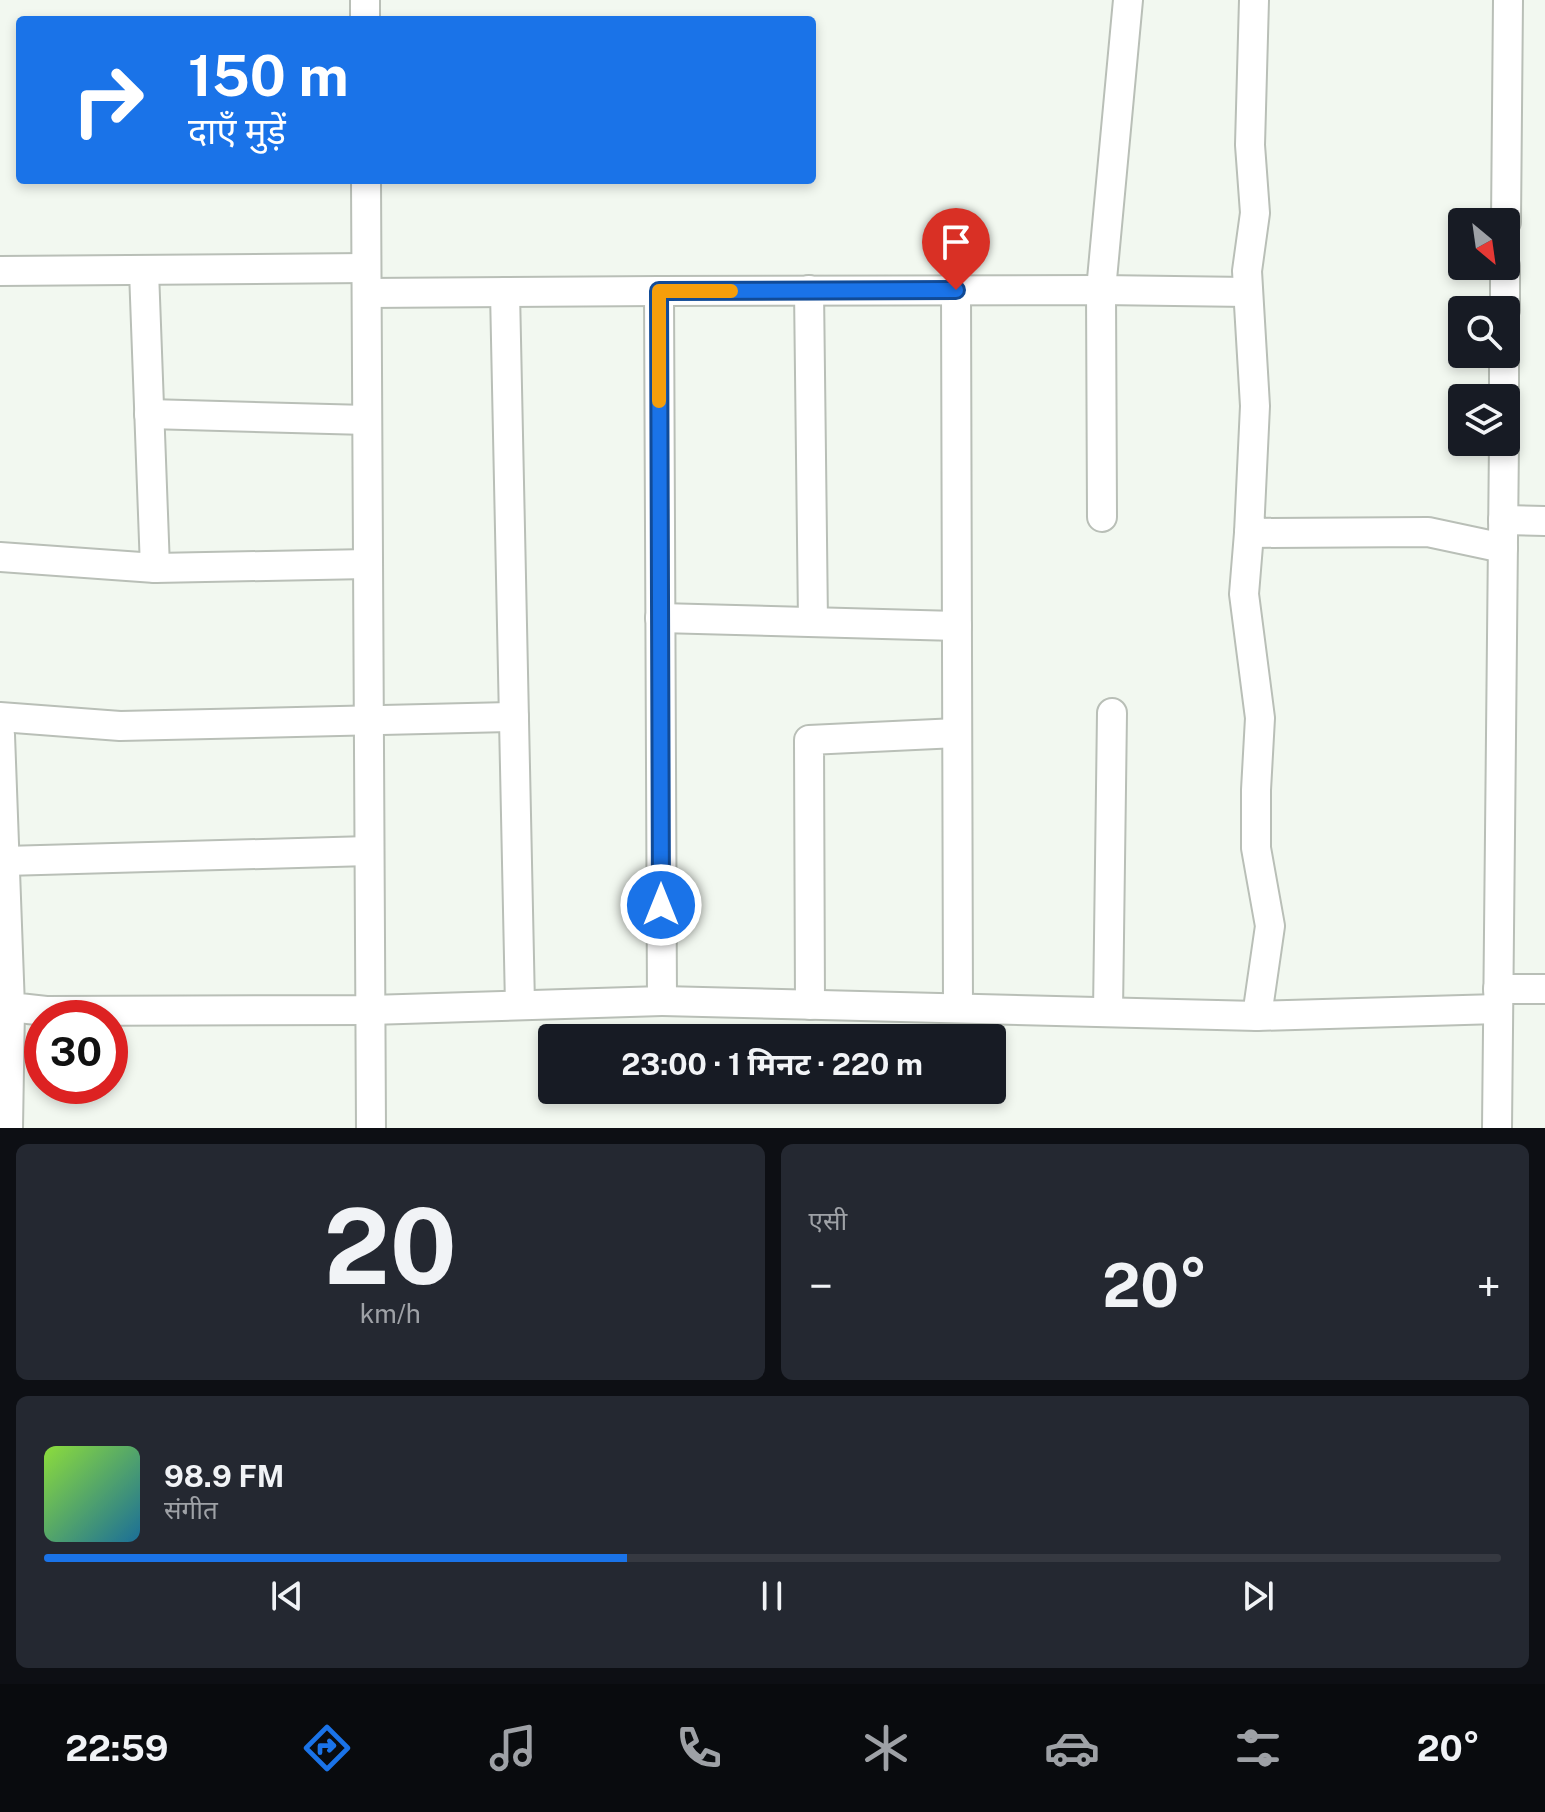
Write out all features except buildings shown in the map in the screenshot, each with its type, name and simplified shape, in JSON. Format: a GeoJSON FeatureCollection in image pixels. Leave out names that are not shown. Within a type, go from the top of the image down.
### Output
{"type":"FeatureCollection","features":[{"type":"Feature","properties":{"kind":"street"},"geometry":{"type":"LineString","coordinates":[[1102,517],[1101,290],[1128,0]]}},
{"type":"Feature","properties":{"kind":"street"},"geometry":{"type":"LineString","coordinates":[[1254,0],[1250,145],[1255,213],[1247,271],[1255,406],[1244,594],[1260,718],[1256,848],[1270,926],[1257,1016]]}},
{"type":"Feature","properties":{"kind":"street"},"geometry":{"type":"LineString","coordinates":[[1506,208],[1508,0]]}},
{"type":"Feature","properties":{"kind":"street"},"geometry":{"type":"LineString","coordinates":[[366,184],[371,1128]]}},
{"type":"Feature","properties":{"kind":"street"},"geometry":{"type":"LineString","coordinates":[[0,271],[144,271],[367,280],[505,292],[1248,292]]}},
{"type":"Feature","properties":{"kind":"street"},"geometry":{"type":"LineString","coordinates":[[144,271],[155,568]]}},
{"type":"Feature","properties":{"kind":"street"},"geometry":{"type":"LineString","coordinates":[[809,290],[813,622]]}},
{"type":"Feature","properties":{"kind":"street"},"geometry":{"type":"LineString","coordinates":[[956,290],[958,1008]]}},
{"type":"Feature","properties":{"kind":"street"},"geometry":{"type":"LineString","coordinates":[[659,291],[662,1001]]}},
{"type":"Feature","properties":{"kind":"street"},"geometry":{"type":"LineString","coordinates":[[505,292],[520,1005]]}},
{"type":"Feature","properties":{"kind":"street"},"geometry":{"type":"LineString","coordinates":[[149,414],[367,420]]}},
{"type":"Feature","properties":{"kind":"street"},"geometry":{"type":"LineString","coordinates":[[1497,1128],[1504,456]]}},
{"type":"Feature","properties":{"kind":"street"},"geometry":{"type":"LineString","coordinates":[[1249,533],[1503,534],[1545,521]]}},
{"type":"Feature","properties":{"kind":"street"},"geometry":{"type":"LineString","coordinates":[[0,557],[155,568],[368,564]]}},
{"type":"Feature","properties":{"kind":"street"},"geometry":{"type":"LineString","coordinates":[[660,618],[957,626]]}},
{"type":"Feature","properties":{"kind":"street"},"geometry":{"type":"LineString","coordinates":[[1108,1012],[1112,713]]}},
{"type":"Feature","properties":{"kind":"street"},"geometry":{"type":"LineString","coordinates":[[0,717],[120,726],[514,717]]}},
{"type":"Feature","properties":{"kind":"street"},"geometry":{"type":"LineString","coordinates":[[810,1005],[809,740],[957,733]]}},
{"type":"Feature","properties":{"kind":"street"},"geometry":{"type":"LineString","coordinates":[[0,735],[10,1007],[8,1128]]}},
{"type":"Feature","properties":{"kind":"street"},"geometry":{"type":"LineString","coordinates":[[5,861],[369,851]]}},
{"type":"Feature","properties":{"kind":"street"},"geometry":{"type":"LineString","coordinates":[[10,1007],[46,1011],[370,1010],[662,1001],[1257,1016],[1498,999],[1545,989]]}},
{"type":"Feature","properties":{"kind":"slow traffic"},"geometry":{"type":"LineString","coordinates":[[659,401],[659,291],[731,291]]}},
{"type":"Feature","properties":{"kind":"route"},"geometry":{"type":"LineString","coordinates":[[661,905],[659,291],[956,290]]}}]}
